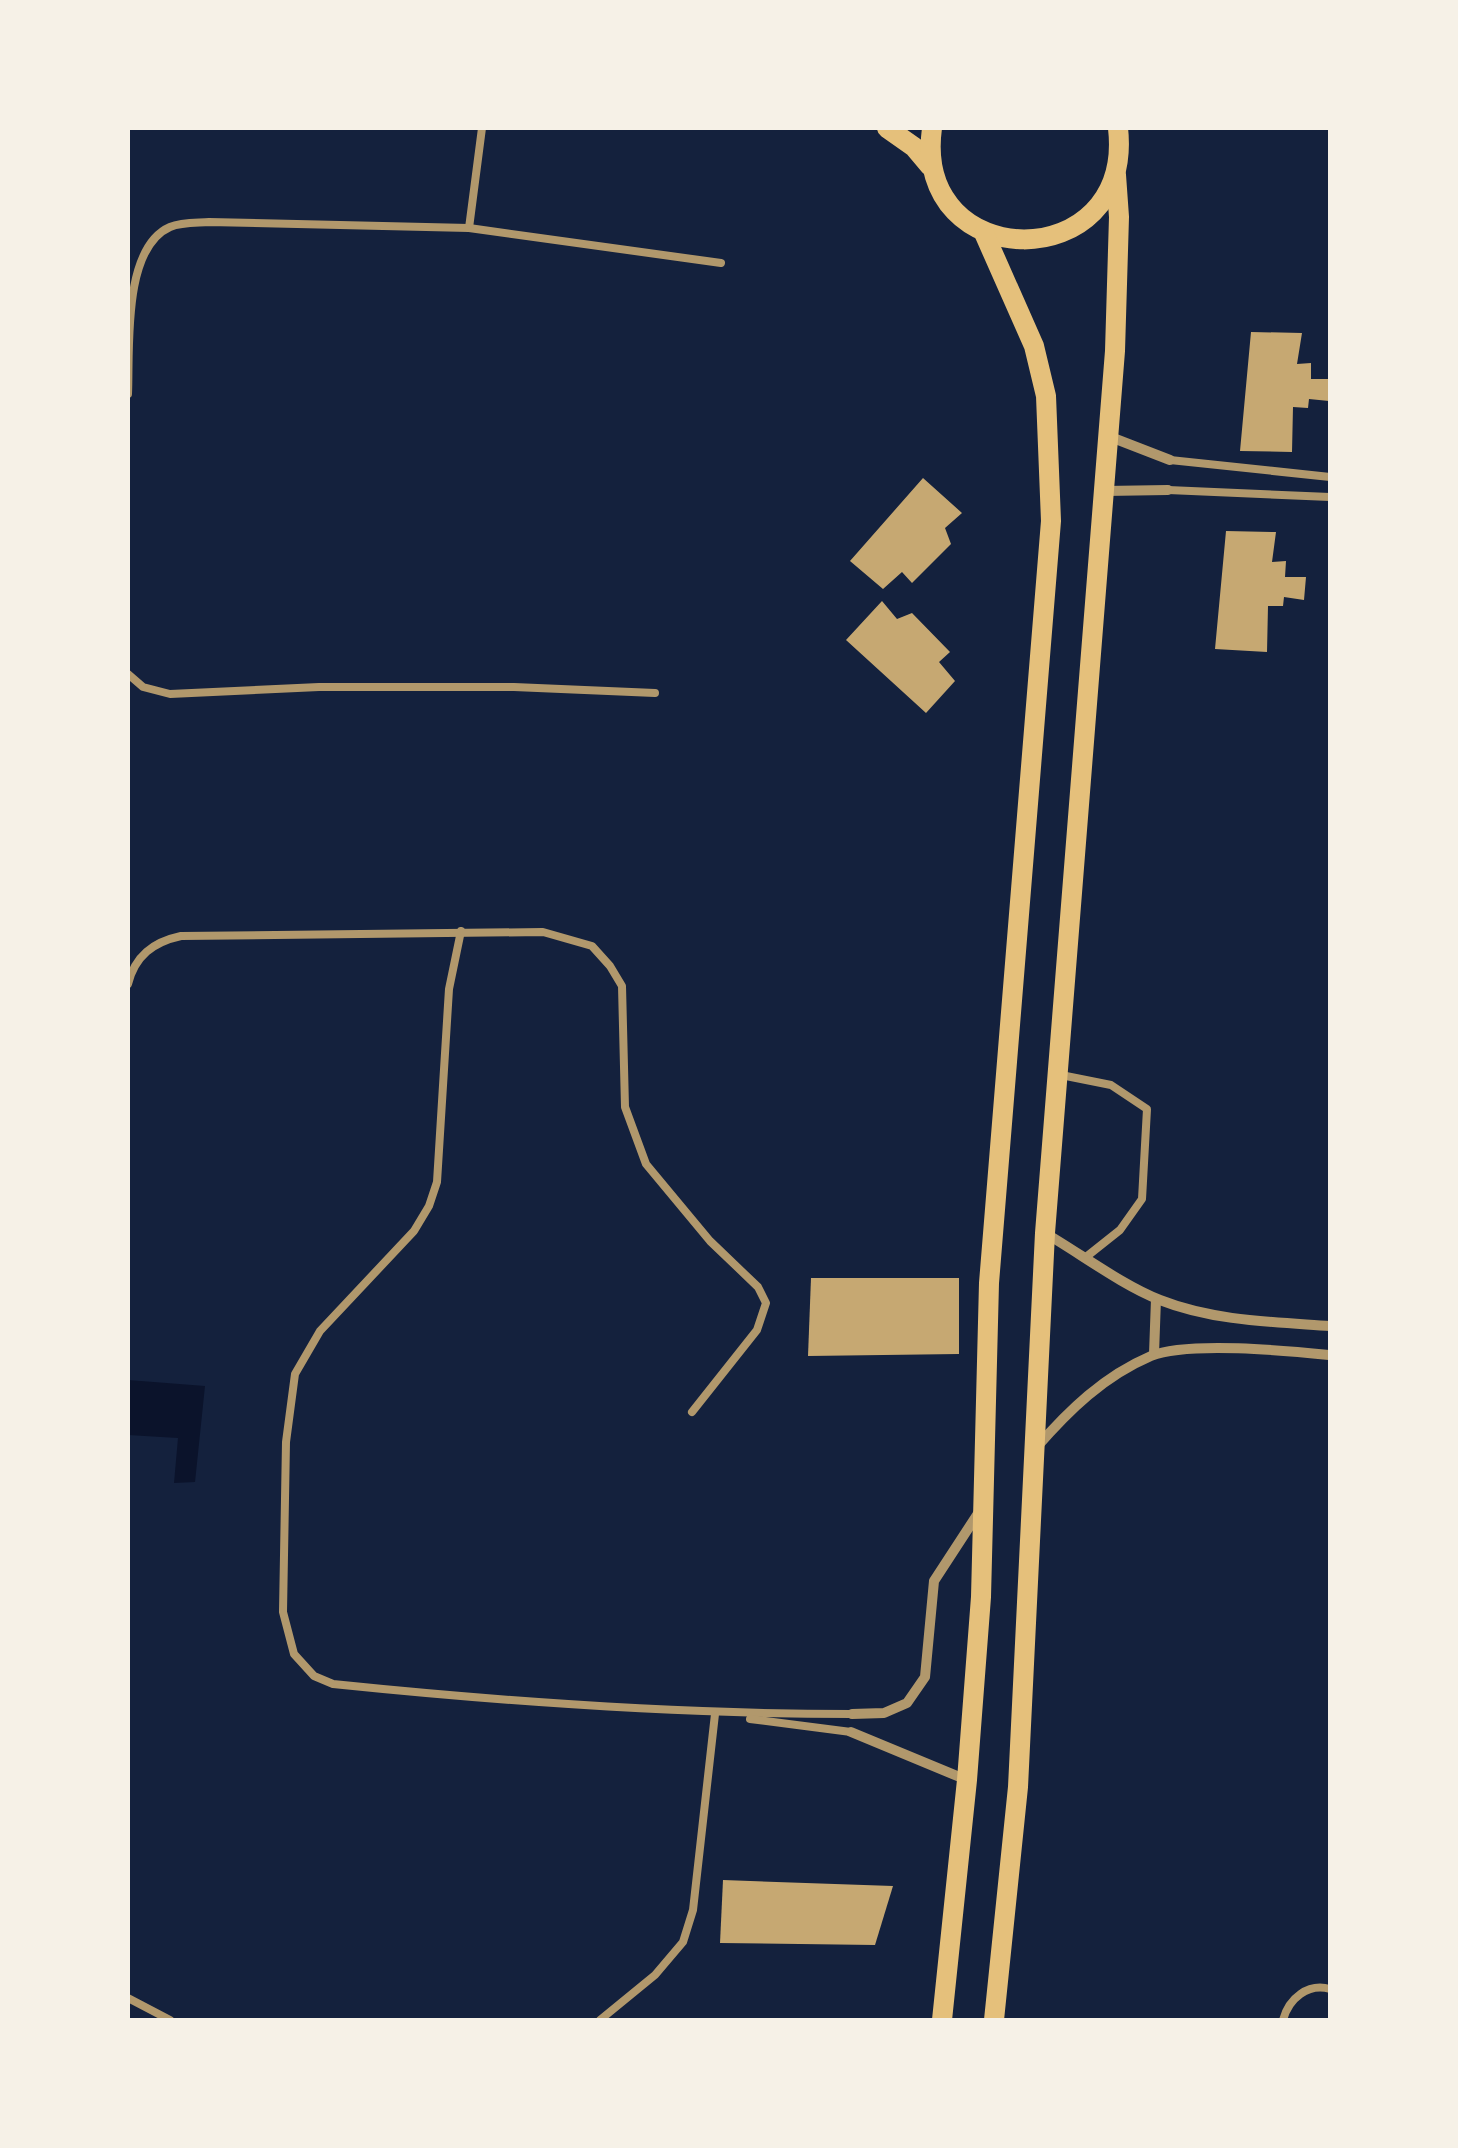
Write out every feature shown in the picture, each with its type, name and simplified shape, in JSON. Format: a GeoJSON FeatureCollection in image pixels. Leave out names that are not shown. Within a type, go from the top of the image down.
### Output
{"type":"FeatureCollection","features":[{"type":"Feature","properties":{"kind":"main road"},"geometry":{"type":"LineString","coordinates":[[888,128],[914,147],[932,169]]}},
{"type":"Feature","properties":{"kind":"main road"},"geometry":{"type":"LineString","coordinates":[[932,128],[932,169],[943,196],[961,218],[984,233],[1016,241],[1048,239],[1077,226],[1101,203],[1116,175]]}},
{"type":"Feature","properties":{"kind":"main road"},"geometry":{"type":"LineString","coordinates":[[994,2020],[1018,1786],[1044,1233],[1118,288],[1118,128]]}},
{"type":"Feature","properties":{"kind":"main road"},"geometry":{"type":"LineString","coordinates":[[942,2020],[967,1780],[980,1597],[989,1283],[1051,521],[1046,396],[1034,346],[984,233]]}},
{"type":"Feature","properties":{"kind":"street"},"geometry":{"type":"LineString","coordinates":[[1108,436],[1170,460]]}},
{"type":"Feature","properties":{"kind":"street"},"geometry":{"type":"LineString","coordinates":[[1104,491],[1168,490]]}},
{"type":"Feature","properties":{"kind":"street"},"geometry":{"type":"LineString","coordinates":[[1044,1233],[1156,1299],[1224,1317],[1330,1326]]}},
{"type":"Feature","properties":{"kind":"street"},"geometry":{"type":"LineString","coordinates":[[1154,1354],[1156,1299]]}},
{"type":"Feature","properties":{"kind":"street"},"geometry":{"type":"LineString","coordinates":[[1033,1452],[1072,1406],[1154,1354],[1218,1349],[1330,1355]]}},
{"type":"Feature","properties":{"kind":"street"},"geometry":{"type":"LineString","coordinates":[[852,1714],[884,1713],[907,1703],[925,1677],[934,1581],[982,1507]]}},
{"type":"Feature","properties":{"kind":"street"},"geometry":{"type":"LineString","coordinates":[[851,1732],[967,1780]]}},
{"type":"Feature","properties":{"kind":"lane"},"geometry":{"type":"LineString","coordinates":[[469,228],[482,128]]}},
{"type":"Feature","properties":{"kind":"lane"},"geometry":{"type":"LineString","coordinates":[[128,394],[134,284],[144,254],[167,229],[209,222],[469,228],[721,263]]}},
{"type":"Feature","properties":{"kind":"lane"},"geometry":{"type":"LineString","coordinates":[[1170,460],[1330,477]]}},
{"type":"Feature","properties":{"kind":"lane"},"geometry":{"type":"LineString","coordinates":[[1168,490],[1330,497]]}},
{"type":"Feature","properties":{"kind":"lane"},"geometry":{"type":"LineString","coordinates":[[128,674],[143,688],[170,694],[319,687],[514,687],[655,693]]}},
{"type":"Feature","properties":{"kind":"lane"},"geometry":{"type":"LineString","coordinates":[[462,931],[449,988],[437,1182],[429,1206],[414,1231],[320,1331],[295,1374],[286,1442],[284,1501],[283,1612],[288,1637],[304,1667],[333,1684],[490,1700],[715,1714],[852,1714]]}},
{"type":"Feature","properties":{"kind":"lane"},"geometry":{"type":"LineString","coordinates":[[128,984],[146,950],[162,940],[181,936],[543,932],[592,946],[622,986],[625,1108],[646,1164],[710,1241],[758,1287],[766,1303],[758,1330],[692,1412]]}},
{"type":"Feature","properties":{"kind":"lane"},"geometry":{"type":"LineString","coordinates":[[1058,1074],[1111,1085],[1147,1109],[1142,1199],[1120,1230],[1086,1257]]}},
{"type":"Feature","properties":{"kind":"lane"},"geometry":{"type":"LineString","coordinates":[[715,1714],[851,1732]]}},
{"type":"Feature","properties":{"kind":"lane"},"geometry":{"type":"LineString","coordinates":[[600,2020],[655,1974],[683,1942],[693,1910],[715,1714]]}},
{"type":"Feature","properties":{"kind":"lane"},"geometry":{"type":"LineString","coordinates":[[1283,2020],[1294,1999],[1306,1989],[1330,1989]]}},
{"type":"Feature","properties":{"kind":"lane"},"geometry":{"type":"LineString","coordinates":[[128,1998],[170,2020]]}},
{"type":"Feature","properties":{"kind":"water"},"geometry":{"type":"Polygon","coordinates":[[[128,1380],[205,1386],[195,1482],[174,1483],[178,1438],[128,1435],[128,1380]]]}},
{"type":"Feature","properties":{"kind":"building"},"geometry":{"type":"Polygon","coordinates":[[[1251,332],[1302,333],[1297,364],[1311,363],[1311,379],[1330,379],[1329,401],[1309,399],[1308,408],[1293,407],[1292,452],[1240,451],[1251,332]]]}},
{"type":"Feature","properties":{"kind":"building"},"geometry":{"type":"Polygon","coordinates":[[[923,478],[962,513],[945,528],[951,544],[912,583],[902,572],[883,589],[850,561],[923,478]]]}},
{"type":"Feature","properties":{"kind":"building"},"geometry":{"type":"Polygon","coordinates":[[[1226,531],[1276,532],[1272,562],[1286,561],[1285,577],[1306,577],[1304,600],[1284,597],[1283,606],[1268,606],[1267,652],[1215,649],[1226,531]]]}},
{"type":"Feature","properties":{"kind":"building"},"geometry":{"type":"Polygon","coordinates":[[[882,601],[897,619],[912,613],[950,652],[939,662],[955,681],[926,713],[846,640],[882,601]]]}},
{"type":"Feature","properties":{"kind":"building"},"geometry":{"type":"Polygon","coordinates":[[[811,1278],[959,1278],[959,1354],[808,1356],[811,1278]]]}},
{"type":"Feature","properties":{"kind":"building"},"geometry":{"type":"Polygon","coordinates":[[[723,1880],[893,1886],[875,1945],[720,1943],[723,1880]]]}}]}
